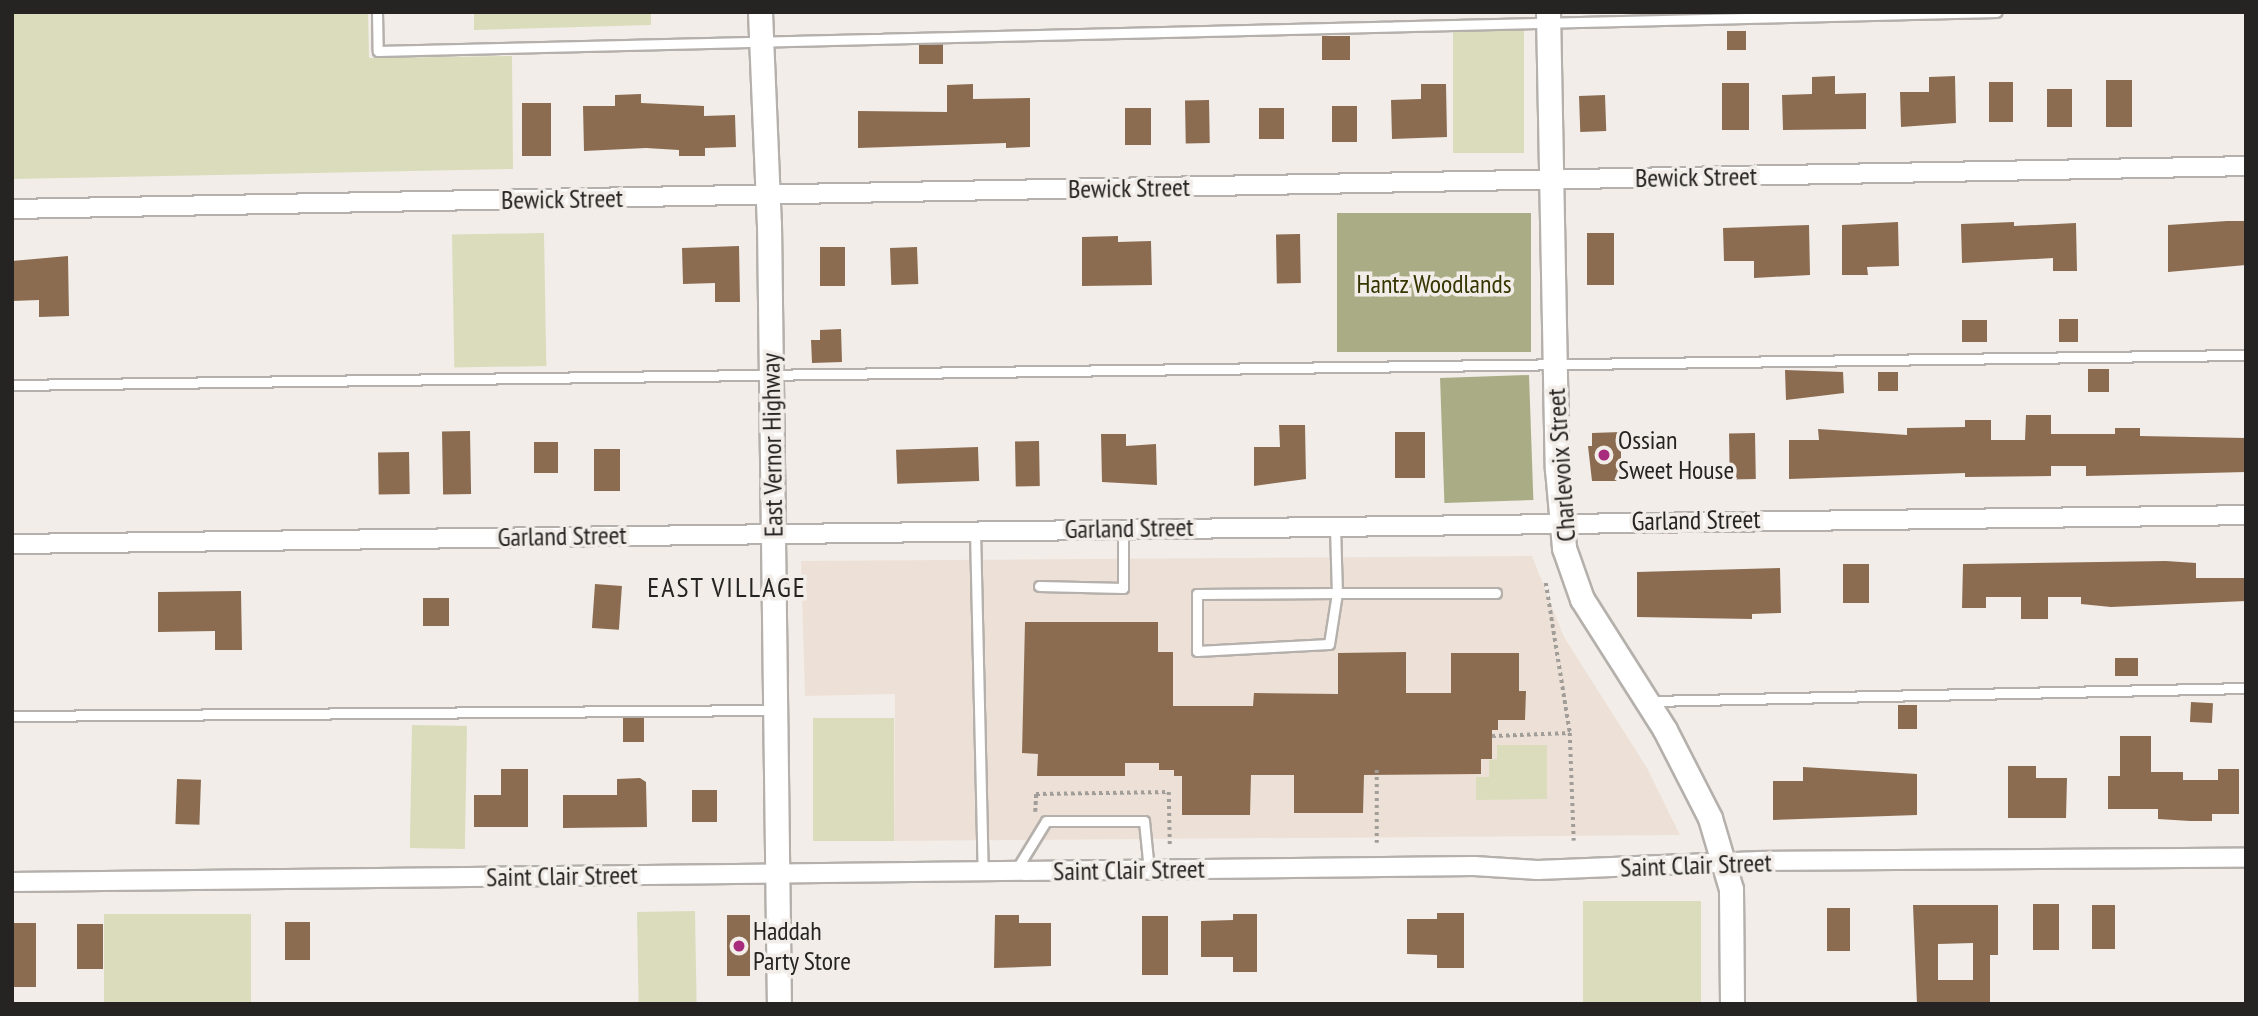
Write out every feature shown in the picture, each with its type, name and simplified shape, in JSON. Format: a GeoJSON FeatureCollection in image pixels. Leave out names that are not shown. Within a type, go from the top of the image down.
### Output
{"type":"FeatureCollection","features":[{"type":"Feature","properties":{"kind":"street","name":"East Vernor Highway"},"geometry":{"type":"LineString","coordinates":[[760,12],[774,533],[779,1004]]}},
{"type":"Feature","properties":{"kind":"street","name":"Charlevoix Street"},"geometry":{"type":"LineString","coordinates":[[1548,17],[1555,361],[1564,548],[1582,599],[1690,774],[1725,863],[1731,888],[1732,1004]]}},
{"type":"Feature","properties":{"kind":"street","name":"Bewick Street"},"geometry":{"type":"LineString","coordinates":[[12,209],[2246,166]]}},
{"type":"Feature","properties":{"kind":"street","name":"Garland Street"},"geometry":{"type":"LineString","coordinates":[[12,544],[2246,515]]}},
{"type":"Feature","properties":{"kind":"street","name":"Saint Clair Street"},"geometry":{"type":"LineString","coordinates":[[12,882],[1149,870],[1538,870],[1725,863],[2246,858]]}},
{"type":"Feature","properties":{"kind":"lane"},"geometry":{"type":"LineString","coordinates":[[377,12],[378,51],[1548,17],[1997,12]]}},
{"type":"Feature","properties":{"kind":"lane"},"geometry":{"type":"LineString","coordinates":[[12,385],[771,377],[1555,361],[2246,355]]}},
{"type":"Feature","properties":{"kind":"lane"},"geometry":{"type":"LineString","coordinates":[[1335,525],[1337,593],[1329,644],[1197,651],[1197,594],[1337,593],[1496,593]]}},
{"type":"Feature","properties":{"kind":"lane"},"geometry":{"type":"LineString","coordinates":[[1039,586],[1123,588],[1123,528]]}},
{"type":"Feature","properties":{"kind":"lane"},"geometry":{"type":"LineString","coordinates":[[975,530],[983,872]]}},
{"type":"Feature","properties":{"kind":"lane"},"geometry":{"type":"LineString","coordinates":[[1645,701],[2246,688]]}},
{"type":"Feature","properties":{"kind":"lane"},"geometry":{"type":"LineString","coordinates":[[12,716],[777,710]]}},
{"type":"Feature","properties":{"kind":"lane"},"geometry":{"type":"LineString","coordinates":[[1015,872],[1046,821],[1144,821],[1149,870]]}},
{"type":"Feature","properties":{"kind":"path"},"geometry":{"type":"LineString","coordinates":[[1546,583],[1570,733],[1574,841]]}},
{"type":"Feature","properties":{"kind":"path"},"geometry":{"type":"LineString","coordinates":[[1492,736],[1570,733]]}},
{"type":"Feature","properties":{"kind":"path"},"geometry":{"type":"LineString","coordinates":[[1377,770],[1377,844]]}},
{"type":"Feature","properties":{"kind":"shaded area"},"geometry":{"type":"Polygon","coordinates":[[[1532,556],[1564,637],[1647,768],[1680,835],[894,841],[895,694],[805,696],[801,561],[1532,556]]]}},
{"type":"Feature","properties":{"kind":"green space"},"geometry":{"type":"Polygon","coordinates":[[[12,12],[368,12],[369,58],[512,56],[513,169],[12,179],[12,12]]]}},
{"type":"Feature","properties":{"kind":"green space"},"geometry":{"type":"Polygon","coordinates":[[[474,12],[651,12],[651,25],[474,30],[474,12]]]}},
{"type":"Feature","properties":{"kind":"green space"},"geometry":{"type":"Polygon","coordinates":[[[1453,30],[1524,30],[1524,153],[1453,153],[1453,30]]]}},
{"type":"Feature","properties":{"kind":"green space","name":"Hantz Woodlands"},"geometry":{"type":"Polygon","coordinates":[[[1337,213],[1531,213],[1531,352],[1337,352],[1337,213]]]}},
{"type":"Feature","properties":{"kind":"green space"},"geometry":{"type":"Polygon","coordinates":[[[544,233],[546,366],[454,368],[452,235],[544,233]]]}},
{"type":"Feature","properties":{"kind":"green space","name":"Hantz Woodlands"},"geometry":{"type":"Polygon","coordinates":[[[1529,375],[1533,500],[1444,503],[1440,378],[1529,375]]]}},
{"type":"Feature","properties":{"kind":"green space"},"geometry":{"type":"Polygon","coordinates":[[[813,718],[894,718],[894,841],[813,841],[813,718]]]}},
{"type":"Feature","properties":{"kind":"green space"},"geometry":{"type":"Polygon","coordinates":[[[412,725],[467,726],[465,849],[410,848],[412,725]]]}},
{"type":"Feature","properties":{"kind":"green space"},"geometry":{"type":"Polygon","coordinates":[[[1497,745],[1547,745],[1547,799],[1476,800],[1476,777],[1489,777],[1489,760],[1497,759],[1497,745]]]}},
{"type":"Feature","properties":{"kind":"green space"},"geometry":{"type":"Polygon","coordinates":[[[1583,901],[1701,901],[1701,1004],[1583,1004],[1583,901]]]}},
{"type":"Feature","properties":{"kind":"green space"},"geometry":{"type":"Polygon","coordinates":[[[695,911],[697,1004],[639,1004],[637,912],[695,911]]]}},
{"type":"Feature","properties":{"kind":"green space"},"geometry":{"type":"Polygon","coordinates":[[[104,914],[251,914],[251,1004],[104,1004],[104,914]]]}},
{"type":"Feature","properties":{"kind":"building"},"geometry":{"type":"Polygon","coordinates":[[[1727,31],[1746,31],[1746,50],[1727,50],[1727,31]]]}},
{"type":"Feature","properties":{"kind":"building"},"geometry":{"type":"Polygon","coordinates":[[[1322,36],[1350,36],[1350,60],[1322,60],[1322,36]]]}},
{"type":"Feature","properties":{"kind":"building"},"geometry":{"type":"Polygon","coordinates":[[[919,44],[943,44],[943,64],[919,64],[919,44]]]}},
{"type":"Feature","properties":{"kind":"building"},"geometry":{"type":"Polygon","coordinates":[[[1835,76],[1835,94],[1866,93],[1866,129],[1783,130],[1782,95],[1812,94],[1812,77],[1835,76]]]}},
{"type":"Feature","properties":{"kind":"building"},"geometry":{"type":"Polygon","coordinates":[[[1955,76],[1956,123],[1901,127],[1900,92],[1929,92],[1929,77],[1955,76]]]}},
{"type":"Feature","properties":{"kind":"building"},"geometry":{"type":"Polygon","coordinates":[[[2106,80],[2132,80],[2132,127],[2106,127],[2106,80]]]}},
{"type":"Feature","properties":{"kind":"building"},"geometry":{"type":"Polygon","coordinates":[[[1989,82],[2013,82],[2013,122],[1989,122],[1989,82]]]}},
{"type":"Feature","properties":{"kind":"building"},"geometry":{"type":"Polygon","coordinates":[[[1722,83],[1749,83],[1749,130],[1722,130],[1722,83]]]}},
{"type":"Feature","properties":{"kind":"building"},"geometry":{"type":"Polygon","coordinates":[[[973,84],[973,99],[1030,98],[1030,147],[1006,148],[1006,143],[858,148],[858,111],[947,112],[947,85],[973,84]]]}},
{"type":"Feature","properties":{"kind":"building"},"geometry":{"type":"Polygon","coordinates":[[[1421,84],[1446,84],[1447,137],[1392,139],[1391,100],[1421,99],[1421,84]]]}},
{"type":"Feature","properties":{"kind":"building"},"geometry":{"type":"Polygon","coordinates":[[[2047,89],[2072,89],[2072,127],[2047,127],[2047,89]]]}},
{"type":"Feature","properties":{"kind":"building"},"geometry":{"type":"Polygon","coordinates":[[[641,94],[641,103],[704,106],[704,116],[735,115],[736,147],[705,148],[705,156],[679,156],[679,150],[646,148],[584,151],[583,106],[615,106],[615,95],[641,94]]]}},
{"type":"Feature","properties":{"kind":"building"},"geometry":{"type":"Polygon","coordinates":[[[1605,95],[1606,131],[1580,132],[1579,96],[1605,95]]]}},
{"type":"Feature","properties":{"kind":"building"},"geometry":{"type":"Polygon","coordinates":[[[1185,100],[1209,100],[1210,143],[1186,143],[1185,100]]]}},
{"type":"Feature","properties":{"kind":"building"},"geometry":{"type":"Polygon","coordinates":[[[522,103],[551,103],[551,156],[522,156],[522,103]]]}},
{"type":"Feature","properties":{"kind":"building"},"geometry":{"type":"Polygon","coordinates":[[[1332,106],[1357,106],[1357,142],[1332,142],[1332,106]]]}},
{"type":"Feature","properties":{"kind":"building"},"geometry":{"type":"Polygon","coordinates":[[[1125,108],[1151,108],[1151,145],[1125,145],[1125,108]]]}},
{"type":"Feature","properties":{"kind":"building"},"geometry":{"type":"Polygon","coordinates":[[[1259,108],[1284,108],[1284,139],[1259,139],[1259,108]]]}},
{"type":"Feature","properties":{"kind":"building"},"geometry":{"type":"Polygon","coordinates":[[[2246,221],[2246,265],[2168,272],[2168,225],[2246,221]]]}},
{"type":"Feature","properties":{"kind":"building"},"geometry":{"type":"Polygon","coordinates":[[[1898,222],[1899,266],[1867,267],[1868,275],[1842,275],[1842,225],[1898,222]]]}},
{"type":"Feature","properties":{"kind":"building"},"geometry":{"type":"Polygon","coordinates":[[[2014,222],[2014,226],[2076,223],[2077,271],[2053,271],[2053,258],[1962,263],[1961,224],[2014,222]]]}},
{"type":"Feature","properties":{"kind":"building"},"geometry":{"type":"Polygon","coordinates":[[[1809,225],[1810,275],[1754,278],[1754,261],[1724,261],[1723,228],[1809,225]]]}},
{"type":"Feature","properties":{"kind":"building"},"geometry":{"type":"Polygon","coordinates":[[[1587,233],[1614,233],[1614,285],[1587,285],[1587,233]]]}},
{"type":"Feature","properties":{"kind":"building"},"geometry":{"type":"Polygon","coordinates":[[[1276,234],[1300,234],[1301,283],[1277,283],[1276,234]]]}},
{"type":"Feature","properties":{"kind":"building"},"geometry":{"type":"Polygon","coordinates":[[[1118,236],[1118,242],[1151,241],[1152,285],[1082,286],[1082,237],[1118,236]]]}},
{"type":"Feature","properties":{"kind":"building"},"geometry":{"type":"Polygon","coordinates":[[[739,246],[740,302],[715,302],[715,283],[683,284],[682,248],[739,246]]]}},
{"type":"Feature","properties":{"kind":"building"},"geometry":{"type":"Polygon","coordinates":[[[820,247],[845,247],[845,286],[820,286],[820,247]]]}},
{"type":"Feature","properties":{"kind":"building"},"geometry":{"type":"Polygon","coordinates":[[[917,247],[918,284],[891,285],[890,248],[917,247]]]}},
{"type":"Feature","properties":{"kind":"building"},"geometry":{"type":"Polygon","coordinates":[[[68,256],[69,316],[39,317],[39,300],[12,301],[12,261],[68,256]]]}},
{"type":"Feature","properties":{"kind":"building"},"geometry":{"type":"Polygon","coordinates":[[[2059,319],[2078,319],[2078,342],[2059,342],[2059,319]]]}},
{"type":"Feature","properties":{"kind":"building"},"geometry":{"type":"Polygon","coordinates":[[[1962,320],[1987,320],[1987,342],[1962,342],[1962,320]]]}},
{"type":"Feature","properties":{"kind":"building"},"geometry":{"type":"Polygon","coordinates":[[[841,329],[842,362],[812,363],[811,340],[820,340],[820,330],[841,329]]]}},
{"type":"Feature","properties":{"kind":"building"},"geometry":{"type":"Polygon","coordinates":[[[2088,369],[2109,369],[2109,392],[2088,392],[2088,369]]]}},
{"type":"Feature","properties":{"kind":"building"},"geometry":{"type":"Polygon","coordinates":[[[1785,370],[1843,372],[1844,393],[1786,400],[1785,370]]]}},
{"type":"Feature","properties":{"kind":"building"},"geometry":{"type":"Polygon","coordinates":[[[1878,372],[1898,372],[1898,391],[1878,391],[1878,372]]]}},
{"type":"Feature","properties":{"kind":"building"},"geometry":{"type":"Polygon","coordinates":[[[2026,415],[2051,415],[2051,434],[2115,434],[2115,428],[2140,428],[2140,436],[2246,438],[2246,472],[2086,476],[2086,466],[2051,466],[2051,476],[1965,477],[1965,473],[1789,479],[1789,440],[1819,440],[1818,429],[1907,435],[1907,428],[1965,427],[1965,420],[1991,420],[1991,440],[2025,440],[2026,415]]]}},
{"type":"Feature","properties":{"kind":"building"},"geometry":{"type":"Polygon","coordinates":[[[1279,425],[1305,425],[1306,479],[1254,486],[1254,447],[1280,447],[1279,425]]]}},
{"type":"Feature","properties":{"kind":"building"},"geometry":{"type":"Polygon","coordinates":[[[442,431],[470,431],[471,494],[443,494],[442,431]]]}},
{"type":"Feature","properties":{"kind":"building"},"geometry":{"type":"Polygon","coordinates":[[[1395,432],[1425,432],[1425,478],[1395,478],[1395,432]]]}},
{"type":"Feature","properties":{"kind":"building","name":"Ossian Sweet House"},"geometry":{"type":"Polygon","coordinates":[[[1621,432],[1621,481],[1592,481],[1588,446],[1592,446],[1592,433],[1621,432]]]}},
{"type":"Feature","properties":{"kind":"building"},"geometry":{"type":"Polygon","coordinates":[[[1729,433],[1755,433],[1756,479],[1730,479],[1729,433]]]}},
{"type":"Feature","properties":{"kind":"building"},"geometry":{"type":"Polygon","coordinates":[[[1101,434],[1126,434],[1126,446],[1156,444],[1157,485],[1102,482],[1101,434]]]}},
{"type":"Feature","properties":{"kind":"building"},"geometry":{"type":"Polygon","coordinates":[[[1015,441],[1039,441],[1040,486],[1016,486],[1015,441]]]}},
{"type":"Feature","properties":{"kind":"building"},"geometry":{"type":"Polygon","coordinates":[[[534,442],[558,442],[558,473],[534,473],[534,442]]]}},
{"type":"Feature","properties":{"kind":"building"},"geometry":{"type":"Polygon","coordinates":[[[978,447],[979,481],[897,484],[896,450],[978,447]]]}},
{"type":"Feature","properties":{"kind":"building"},"geometry":{"type":"Polygon","coordinates":[[[594,449],[620,449],[620,491],[594,491],[594,449]]]}},
{"type":"Feature","properties":{"kind":"building"},"geometry":{"type":"Polygon","coordinates":[[[409,452],[410,494],[379,495],[378,453],[409,452]]]}},
{"type":"Feature","properties":{"kind":"building"},"geometry":{"type":"Polygon","coordinates":[[[2166,561],[2196,563],[2196,578],[2246,578],[2246,601],[2111,607],[2081,604],[2081,597],[2048,597],[2048,619],[2021,619],[2021,597],[1986,597],[1986,608],[1962,608],[1963,564],[2166,561]]]}},
{"type":"Feature","properties":{"kind":"building"},"geometry":{"type":"Polygon","coordinates":[[[1843,564],[1869,564],[1869,603],[1843,603],[1843,564]]]}},
{"type":"Feature","properties":{"kind":"building"},"geometry":{"type":"Polygon","coordinates":[[[1780,568],[1781,613],[1752,614],[1752,619],[1637,617],[1637,572],[1780,568]]]}},
{"type":"Feature","properties":{"kind":"building"},"geometry":{"type":"Polygon","coordinates":[[[595,584],[622,586],[619,630],[592,628],[595,584]]]}},
{"type":"Feature","properties":{"kind":"building"},"geometry":{"type":"Polygon","coordinates":[[[241,591],[242,650],[215,650],[215,631],[158,632],[158,592],[241,591]]]}},
{"type":"Feature","properties":{"kind":"building"},"geometry":{"type":"Polygon","coordinates":[[[423,598],[449,598],[449,626],[423,626],[423,598]]]}},
{"type":"Feature","properties":{"kind":"building"},"geometry":{"type":"Polygon","coordinates":[[[1025,622],[1158,622],[1158,652],[1173,652],[1173,706],[1253,706],[1254,693],[1338,694],[1338,653],[1406,652],[1406,693],[1451,693],[1451,653],[1519,653],[1519,691],[1526,691],[1525,720],[1498,720],[1498,730],[1492,730],[1492,759],[1481,759],[1481,774],[1364,775],[1363,813],[1294,813],[1294,775],[1251,775],[1250,815],[1182,815],[1182,776],[1174,776],[1174,770],[1159,770],[1159,763],[1125,763],[1125,776],[1037,776],[1038,754],[1022,753],[1025,622]]]}},
{"type":"Feature","properties":{"kind":"building"},"geometry":{"type":"Polygon","coordinates":[[[2115,658],[2138,658],[2138,676],[2115,676],[2115,658]]]}},
{"type":"Feature","properties":{"kind":"building"},"geometry":{"type":"Polygon","coordinates":[[[2191,702],[2213,703],[2212,723],[2190,722],[2191,702]]]}},
{"type":"Feature","properties":{"kind":"building"},"geometry":{"type":"Polygon","coordinates":[[[1898,705],[1917,705],[1917,729],[1898,729],[1898,705]]]}},
{"type":"Feature","properties":{"kind":"building"},"geometry":{"type":"Polygon","coordinates":[[[623,718],[644,718],[644,742],[623,742],[623,718]]]}},
{"type":"Feature","properties":{"kind":"building"},"geometry":{"type":"Polygon","coordinates":[[[2120,736],[2151,736],[2151,772],[2183,772],[2183,780],[2218,780],[2218,769],[2239,769],[2239,814],[2212,814],[2212,821],[2190,821],[2158,819],[2158,809],[2108,809],[2108,776],[2120,776],[2120,736]]]}},
{"type":"Feature","properties":{"kind":"building"},"geometry":{"type":"Polygon","coordinates":[[[2008,766],[2036,766],[2036,778],[2067,778],[2066,818],[2008,818],[2008,766]]]}},
{"type":"Feature","properties":{"kind":"building"},"geometry":{"type":"Polygon","coordinates":[[[1803,767],[1917,774],[1917,815],[1773,820],[1773,781],[1803,781],[1803,767]]]}},
{"type":"Feature","properties":{"kind":"building"},"geometry":{"type":"Polygon","coordinates":[[[501,769],[528,769],[528,827],[474,827],[474,795],[501,795],[501,769]]]}},
{"type":"Feature","properties":{"kind":"building"},"geometry":{"type":"Polygon","coordinates":[[[640,778],[646,782],[647,827],[563,828],[563,795],[617,795],[617,779],[640,778]]]}},
{"type":"Feature","properties":{"kind":"building"},"geometry":{"type":"Polygon","coordinates":[[[177,779],[201,780],[199,825],[175,824],[177,779]]]}},
{"type":"Feature","properties":{"kind":"building"},"geometry":{"type":"Polygon","coordinates":[[[692,790],[717,790],[717,822],[692,822],[692,790]]]}},
{"type":"Feature","properties":{"kind":"building"},"geometry":{"type":"Polygon","coordinates":[[[2033,904],[2059,904],[2059,950],[2033,950],[2033,904]]]}},
{"type":"Feature","properties":{"kind":"building"},"geometry":{"type":"Polygon","coordinates":[[[1913,905],[1998,905],[1998,955],[1990,955],[1990,1004],[1917,1004],[1913,905]],[[1973,943],[1938,944],[1938,980],[1973,980],[1973,943]]]}},
{"type":"Feature","properties":{"kind":"building"},"geometry":{"type":"Polygon","coordinates":[[[2092,905],[2115,905],[2115,949],[2092,949],[2092,905]]]}},
{"type":"Feature","properties":{"kind":"building"},"geometry":{"type":"Polygon","coordinates":[[[1827,908],[1850,908],[1850,951],[1827,951],[1827,908]]]}},
{"type":"Feature","properties":{"kind":"building"},"geometry":{"type":"Polygon","coordinates":[[[1437,913],[1464,913],[1464,968],[1437,968],[1437,955],[1407,954],[1407,919],[1437,919],[1437,913]]]}},
{"type":"Feature","properties":{"kind":"building"},"geometry":{"type":"Polygon","coordinates":[[[1233,914],[1257,914],[1257,972],[1233,972],[1233,957],[1201,957],[1201,921],[1233,920],[1233,914]]]}},
{"type":"Feature","properties":{"kind":"building","name":"Haddah Party Store"},"geometry":{"type":"Polygon","coordinates":[[[727,915],[750,915],[750,976],[727,976],[727,915]]]}},
{"type":"Feature","properties":{"kind":"building"},"geometry":{"type":"Polygon","coordinates":[[[995,915],[1019,915],[1019,923],[1051,923],[1051,966],[994,968],[995,915]]]}},
{"type":"Feature","properties":{"kind":"building"},"geometry":{"type":"Polygon","coordinates":[[[1142,916],[1168,916],[1168,975],[1142,975],[1142,916]]]}},
{"type":"Feature","properties":{"kind":"building"},"geometry":{"type":"Polygon","coordinates":[[[285,922],[310,922],[310,960],[285,960],[285,922]]]}},
{"type":"Feature","properties":{"kind":"building"},"geometry":{"type":"Polygon","coordinates":[[[12,923],[36,923],[36,987],[12,987],[12,923]]]}},
{"type":"Feature","properties":{"kind":"building"},"geometry":{"type":"Polygon","coordinates":[[[77,924],[103,924],[103,969],[77,969],[77,924]]]}},
{"type":"Feature","properties":{"kind":"place","name":"Ossian Sweet House"},"geometry":{"type":"Point","coordinates":[1604,455]}},
{"type":"Feature","properties":{"kind":"place","name":"Haddah Party Store"},"geometry":{"type":"Point","coordinates":[739,946]}},
{"type":"Feature","properties":{"kind":"district","name":"EAST VILLAGE"},"geometry":{"type":"Point","coordinates":[727,587]}}]}
